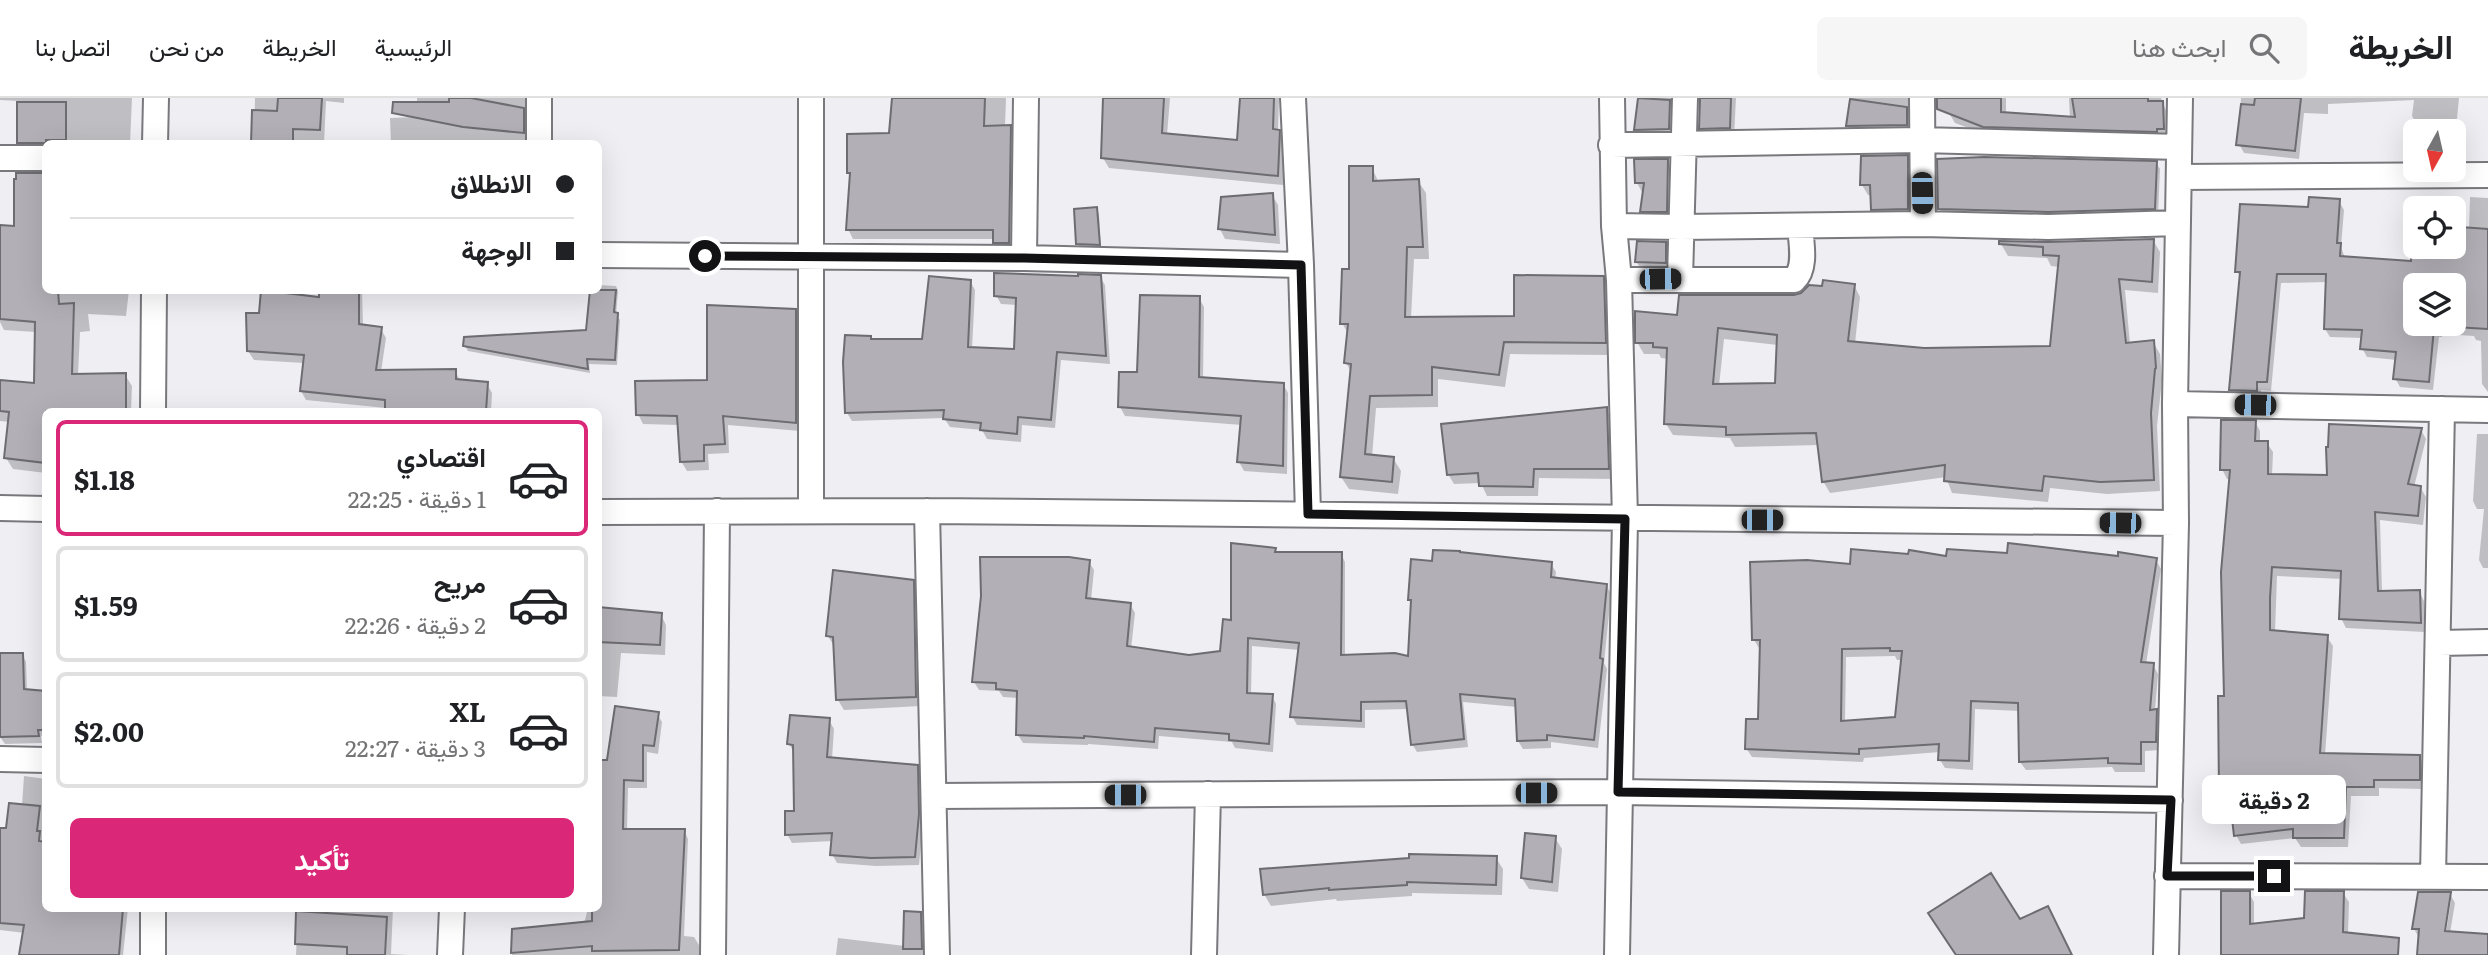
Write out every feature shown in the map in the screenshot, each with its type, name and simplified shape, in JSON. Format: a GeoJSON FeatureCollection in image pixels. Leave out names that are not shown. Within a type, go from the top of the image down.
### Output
{"type":"FeatureCollection","features":[{"type":"Feature","properties":{"kind":"street"},"geometry":{"type":"LineString","coordinates":[[155,140],[156,98]]}},
{"type":"Feature","properties":{"kind":"street"},"geometry":{"type":"LineString","coordinates":[[539,98],[539,140]]}},
{"type":"Feature","properties":{"kind":"street"},"geometry":{"type":"LineString","coordinates":[[811,98],[811,511]]}},
{"type":"Feature","properties":{"kind":"street"},"geometry":{"type":"LineString","coordinates":[[1024,258],[1026,98]]}},
{"type":"Feature","properties":{"kind":"street"},"geometry":{"type":"LineString","coordinates":[[1293,98],[1308,514]]}},
{"type":"Feature","properties":{"kind":"street"},"geometry":{"type":"LineString","coordinates":[[1612,98],[1625,519],[1616,955]]}},
{"type":"Feature","properties":{"kind":"street"},"geometry":{"type":"LineString","coordinates":[[1680,279],[1685,98]]}},
{"type":"Feature","properties":{"kind":"street"},"geometry":{"type":"LineString","coordinates":[[1922,98],[1923,224]]}},
{"type":"Feature","properties":{"kind":"street"},"geometry":{"type":"LineString","coordinates":[[2166,955],[2176,523],[2175,404],[2180,98]]}},
{"type":"Feature","properties":{"kind":"street"},"geometry":{"type":"LineString","coordinates":[[1612,145],[1921,140],[2179,147]]}},
{"type":"Feature","properties":{"kind":"street"},"geometry":{"type":"LineString","coordinates":[[0,158],[42,158]]}},
{"type":"Feature","properties":{"kind":"street"},"geometry":{"type":"LineString","coordinates":[[2179,177],[2488,175]]}},
{"type":"Feature","properties":{"kind":"street"},"geometry":{"type":"LineString","coordinates":[[1614,226],[1681,228],[1923,224],[2048,228],[2178,223]]}},
{"type":"Feature","properties":{"kind":"street"},"geometry":{"type":"LineString","coordinates":[[1619,280],[1794,280],[1801,267],[1800,226]]}},
{"type":"Feature","properties":{"kind":"street"},"geometry":{"type":"LineString","coordinates":[[602,256],[1024,258],[1301,265]]}},
{"type":"Feature","properties":{"kind":"street"},"geometry":{"type":"LineString","coordinates":[[153,408],[154,294]]}},
{"type":"Feature","properties":{"kind":"street"},"geometry":{"type":"LineString","coordinates":[[2175,404],[2488,410]]}},
{"type":"Feature","properties":{"kind":"street"},"geometry":{"type":"LineString","coordinates":[[2434,877],[2442,409]]}},
{"type":"Feature","properties":{"kind":"street"},"geometry":{"type":"LineString","coordinates":[[0,508],[42,509]]}},
{"type":"Feature","properties":{"kind":"street"},"geometry":{"type":"LineString","coordinates":[[713,955],[717,511]]}},
{"type":"Feature","properties":{"kind":"street"},"geometry":{"type":"LineString","coordinates":[[602,512],[927,511],[2176,523]]}},
{"type":"Feature","properties":{"kind":"street"},"geometry":{"type":"LineString","coordinates":[[927,511],[937,955]]}},
{"type":"Feature","properties":{"kind":"street"},"geometry":{"type":"LineString","coordinates":[[2439,643],[2488,642]]}},
{"type":"Feature","properties":{"kind":"street"},"geometry":{"type":"LineString","coordinates":[[0,759],[42,760]]}},
{"type":"Feature","properties":{"kind":"street"},"geometry":{"type":"LineString","coordinates":[[934,796],[1618,792],[2171,800]]}},
{"type":"Feature","properties":{"kind":"street"},"geometry":{"type":"LineString","coordinates":[[1204,955],[1208,794]]}},
{"type":"Feature","properties":{"kind":"street"},"geometry":{"type":"LineString","coordinates":[[2167,876],[2488,877]]}},
{"type":"Feature","properties":{"kind":"street"},"geometry":{"type":"LineString","coordinates":[[153,912],[153,955]]}},
{"type":"Feature","properties":{"kind":"street"},"geometry":{"type":"LineString","coordinates":[[450,955],[452,912]]}},
{"type":"Feature","properties":{"kind":"building"},"geometry":{"type":"Polygon","coordinates":[[[278,98],[322,98],[320,130],[293,129],[293,140],[251,140],[252,110],[277,111],[278,98]]]}},
{"type":"Feature","properties":{"kind":"building"},"geometry":{"type":"Polygon","coordinates":[[[449,98],[471,98],[524,108],[524,133],[463,127],[392,113],[393,102],[449,102],[449,98]]]}},
{"type":"Feature","properties":{"kind":"building"},"geometry":{"type":"Polygon","coordinates":[[[892,98],[985,98],[984,126],[1011,125],[1009,243],[993,243],[993,230],[846,230],[850,173],[847,173],[847,134],[889,133],[892,98]]]}},
{"type":"Feature","properties":{"kind":"building"},"geometry":{"type":"Polygon","coordinates":[[[1103,98],[1164,98],[1162,133],[1237,140],[1240,98],[1274,98],[1273,129],[1280,130],[1278,176],[1101,158],[1103,98]]]}},
{"type":"Feature","properties":{"kind":"building"},"geometry":{"type":"Polygon","coordinates":[[[1638,98],[1670,100],[1669,129],[1634,130],[1638,98]]]}},
{"type":"Feature","properties":{"kind":"building"},"geometry":{"type":"Polygon","coordinates":[[[1700,98],[1731,98],[1730,128],[1699,129],[1700,98]]]}},
{"type":"Feature","properties":{"kind":"building"},"geometry":{"type":"Polygon","coordinates":[[[1937,98],[2001,98],[2001,112],[2075,117],[2072,98],[2148,98],[2148,101],[2163,101],[2164,129],[2157,129],[2157,132],[1983,127],[1937,109],[1937,98]]]}},
{"type":"Feature","properties":{"kind":"building"},"geometry":{"type":"Polygon","coordinates":[[[2255,98],[2301,98],[2295,151],[2236,145],[2241,104],[2254,105],[2255,98]]]}},
{"type":"Feature","properties":{"kind":"building"},"geometry":{"type":"Polygon","coordinates":[[[1850,99],[1907,107],[1907,125],[1846,126],[1850,99]]]}},
{"type":"Feature","properties":{"kind":"building"},"geometry":{"type":"Polygon","coordinates":[[[17,102],[66,102],[66,140],[17,143],[17,102]]]}},
{"type":"Feature","properties":{"kind":"building"},"geometry":{"type":"Polygon","coordinates":[[[1908,155],[1908,209],[1871,210],[1870,185],[1860,185],[1861,156],[1908,155]]]}},
{"type":"Feature","properties":{"kind":"building"},"geometry":{"type":"Polygon","coordinates":[[[1984,157],[2157,161],[2155,209],[2048,212],[1938,209],[1937,159],[1984,157]]]}},
{"type":"Feature","properties":{"kind":"building"},"geometry":{"type":"Polygon","coordinates":[[[1634,159],[1668,159],[1667,212],[1640,212],[1644,183],[1635,183],[1634,159]]]}},
{"type":"Feature","properties":{"kind":"building"},"geometry":{"type":"Polygon","coordinates":[[[1349,166],[1373,166],[1373,181],[1419,179],[1423,247],[1407,247],[1405,317],[1514,316],[1514,275],[1604,276],[1606,343],[1504,342],[1499,375],[1432,367],[1432,395],[1370,396],[1365,454],[1394,457],[1392,482],[1340,477],[1351,364],[1344,363],[1348,324],[1340,324],[1342,269],[1349,269],[1349,166]]]}},
{"type":"Feature","properties":{"kind":"building"},"geometry":{"type":"Polygon","coordinates":[[[16,173],[42,173],[42,294],[58,294],[59,304],[74,303],[72,374],[126,373],[126,408],[42,408],[42,463],[4,458],[9,412],[0,411],[0,380],[34,383],[35,322],[0,319],[0,225],[14,226],[16,173]]]}},
{"type":"Feature","properties":{"kind":"building"},"geometry":{"type":"Polygon","coordinates":[[[1273,193],[1275,235],[1218,229],[1221,197],[1273,193]]]}},
{"type":"Feature","properties":{"kind":"building"},"geometry":{"type":"Polygon","coordinates":[[[2309,197],[2340,199],[2337,243],[2341,243],[2340,256],[2411,261],[2466,259],[2466,227],[2488,229],[2488,329],[2466,328],[2466,273],[2403,273],[2403,336],[2433,336],[2429,382],[2393,379],[2396,352],[2360,349],[2362,330],[2324,329],[2326,274],[2277,274],[2267,382],[2257,382],[2257,391],[2229,390],[2240,272],[2235,272],[2240,204],[2308,207],[2309,197]]]}},
{"type":"Feature","properties":{"kind":"building"},"geometry":{"type":"Polygon","coordinates":[[[1097,207],[1100,245],[1076,244],[1074,209],[1097,207]]]}},
{"type":"Feature","properties":{"kind":"building"},"geometry":{"type":"Polygon","coordinates":[[[2154,239],[2152,282],[2119,279],[2126,343],[2154,340],[2156,368],[2151,413],[2154,480],[2100,482],[2044,476],[2042,491],[1944,481],[1945,465],[1822,482],[1816,433],[1726,435],[1726,427],[1664,424],[1667,348],[1653,347],[1653,343],[1635,343],[1635,311],[1677,315],[1679,295],[1794,295],[1801,293],[1809,285],[1822,286],[1823,280],[1855,284],[1848,341],[1924,348],[2050,346],[2059,256],[2043,255],[2043,247],[1999,244],[1999,241],[2154,239]],[[1718,328],[1713,384],[1775,383],[1777,335],[1718,328]]]}},
{"type":"Feature","properties":{"kind":"building"},"geometry":{"type":"Polygon","coordinates":[[[1637,241],[1666,242],[1666,263],[1635,262],[1637,241]]]}},
{"type":"Feature","properties":{"kind":"building"},"geometry":{"type":"Polygon","coordinates":[[[994,273],[1101,275],[1106,356],[1057,352],[1051,420],[1018,417],[1017,434],[980,430],[981,423],[943,419],[944,410],[845,413],[845,335],[871,336],[871,339],[922,339],[929,276],[971,280],[968,347],[1014,349],[1016,298],[994,296],[994,273]]]}},
{"type":"Feature","properties":{"kind":"building"},"geometry":{"type":"Polygon","coordinates":[[[616,290],[614,312],[618,313],[615,360],[587,359],[588,369],[463,346],[464,337],[586,330],[590,294],[616,290]]]}},
{"type":"Feature","properties":{"kind":"building"},"geometry":{"type":"Polygon","coordinates":[[[261,294],[319,297],[319,294],[359,294],[359,324],[382,327],[376,370],[456,369],[456,379],[488,382],[486,408],[385,408],[385,400],[300,391],[304,355],[247,351],[246,313],[259,313],[261,294]]]}},
{"type":"Feature","properties":{"kind":"building"},"geometry":{"type":"Polygon","coordinates":[[[1140,295],[1200,296],[1199,377],[1284,383],[1283,466],[1237,462],[1241,416],[1118,407],[1119,372],[1137,372],[1140,295]]]}},
{"type":"Feature","properties":{"kind":"building"},"geometry":{"type":"Polygon","coordinates":[[[707,305],[796,309],[796,423],[723,416],[725,444],[704,445],[704,461],[680,462],[677,416],[636,415],[635,381],[707,380],[707,305]]]}},
{"type":"Feature","properties":{"kind":"building"},"geometry":{"type":"Polygon","coordinates":[[[1607,407],[1609,469],[1534,469],[1533,487],[1479,486],[1478,473],[1447,475],[1441,424],[1607,407]]]}},
{"type":"Feature","properties":{"kind":"building"},"geometry":{"type":"Polygon","coordinates":[[[2221,420],[2256,420],[2255,441],[2268,441],[2268,474],[2327,475],[2329,424],[2422,428],[2408,484],[2421,486],[2418,516],[2375,512],[2378,591],[2420,590],[2421,623],[2339,619],[2341,571],[2272,567],[2270,630],[2328,635],[2320,753],[2420,755],[2420,780],[2374,780],[2374,787],[2346,787],[2344,838],[2293,838],[2293,829],[2234,836],[2229,792],[2219,792],[2218,696],[2224,696],[2221,572],[2230,470],[2220,470],[2221,420]]]}},
{"type":"Feature","properties":{"kind":"building"},"geometry":{"type":"Polygon","coordinates":[[[1231,543],[1276,548],[1275,552],[1342,552],[1341,655],[1395,653],[1408,656],[1411,559],[1432,561],[1433,550],[1552,562],[1551,577],[1607,584],[1600,658],[1603,659],[1594,740],[1547,735],[1547,740],[1517,741],[1515,699],[1460,694],[1464,739],[1411,745],[1406,701],[1361,702],[1361,721],[1290,717],[1299,643],[1248,638],[1247,693],[1273,694],[1269,744],[1229,740],[1229,734],[1155,728],[1154,742],[1084,736],[1016,735],[1017,691],[996,689],[996,683],[972,682],[981,596],[980,557],[1069,557],[1090,560],[1086,598],[1131,603],[1127,646],[1189,655],[1220,651],[1223,619],[1231,620],[1231,543]]]}},
{"type":"Feature","properties":{"kind":"building"},"geometry":{"type":"Polygon","coordinates":[[[2008,543],[2157,558],[2141,662],[2154,663],[2150,710],[2157,709],[2156,742],[2141,742],[2141,764],[2108,763],[2108,758],[2019,762],[2018,703],[1971,701],[1969,761],[1938,760],[1939,744],[1859,749],[1859,754],[1745,749],[1746,719],[1758,719],[1760,640],[1752,640],[1750,562],[1807,560],[1850,564],[1851,549],[1908,554],[1909,550],[1946,556],[1947,549],[2007,553],[2008,543]],[[1890,648],[1842,649],[1841,721],[1895,717],[1902,651],[1890,651],[1890,648]]]}},
{"type":"Feature","properties":{"kind":"building"},"geometry":{"type":"Polygon","coordinates":[[[833,570],[914,580],[916,697],[836,700],[833,637],[826,636],[833,570]]]}},
{"type":"Feature","properties":{"kind":"building"},"geometry":{"type":"Polygon","coordinates":[[[602,607],[662,613],[660,645],[602,642],[602,607]]]}},
{"type":"Feature","properties":{"kind":"building"},"geometry":{"type":"Polygon","coordinates":[[[0,653],[23,653],[24,689],[42,691],[42,730],[38,730],[39,736],[0,737],[0,653]]]}},
{"type":"Feature","properties":{"kind":"building"},"geometry":{"type":"Polygon","coordinates":[[[615,706],[659,712],[654,746],[643,745],[643,781],[624,780],[623,829],[685,829],[679,950],[592,951],[592,946],[511,953],[512,929],[592,921],[592,912],[602,912],[602,760],[607,760],[615,706]]]}},
{"type":"Feature","properties":{"kind":"building"},"geometry":{"type":"Polygon","coordinates":[[[790,715],[830,718],[827,757],[918,765],[919,814],[915,857],[830,855],[832,833],[785,835],[785,811],[794,811],[793,745],[787,744],[790,715]]]}},
{"type":"Feature","properties":{"kind":"building"},"geometry":{"type":"Polygon","coordinates":[[[9,803],[40,806],[37,831],[40,831],[39,841],[42,841],[42,912],[123,912],[119,955],[19,955],[24,925],[0,923],[0,828],[6,828],[9,803]]]}},
{"type":"Feature","properties":{"kind":"building"},"geometry":{"type":"Polygon","coordinates":[[[1525,833],[1556,836],[1552,882],[1521,878],[1525,833]]]}},
{"type":"Feature","properties":{"kind":"building"},"geometry":{"type":"Polygon","coordinates":[[[1409,854],[1497,856],[1496,885],[1407,882],[1407,885],[1329,888],[1263,895],[1260,869],[1409,858],[1409,854]]]}},
{"type":"Feature","properties":{"kind":"building"},"geometry":{"type":"Polygon","coordinates":[[[1991,873],[2020,919],[2048,906],[2072,955],[1956,955],[1928,913],[1991,873]]]}},
{"type":"Feature","properties":{"kind":"building"},"geometry":{"type":"Polygon","coordinates":[[[2221,891],[2250,891],[2250,924],[2304,918],[2305,891],[2344,891],[2343,932],[2399,938],[2398,955],[2221,955],[2221,891]]]}},
{"type":"Feature","properties":{"kind":"building"},"geometry":{"type":"Polygon","coordinates":[[[2418,892],[2451,892],[2445,931],[2488,934],[2488,955],[2417,955],[2419,929],[2412,929],[2418,892]]]}},
{"type":"Feature","properties":{"kind":"building"},"geometry":{"type":"Polygon","coordinates":[[[904,911],[921,912],[922,949],[903,949],[904,911]]]}},
{"type":"Feature","properties":{"kind":"building"},"geometry":{"type":"Polygon","coordinates":[[[296,912],[387,917],[385,955],[347,955],[347,947],[295,944],[296,912]]]}},
{"type":"Feature","properties":{"kind":"route"},"geometry":{"type":"LineString","coordinates":[[705,256],[1024,258],[1301,265],[1308,514],[1625,519],[1618,792],[2171,800],[2167,876],[2274,876]]}}]}
